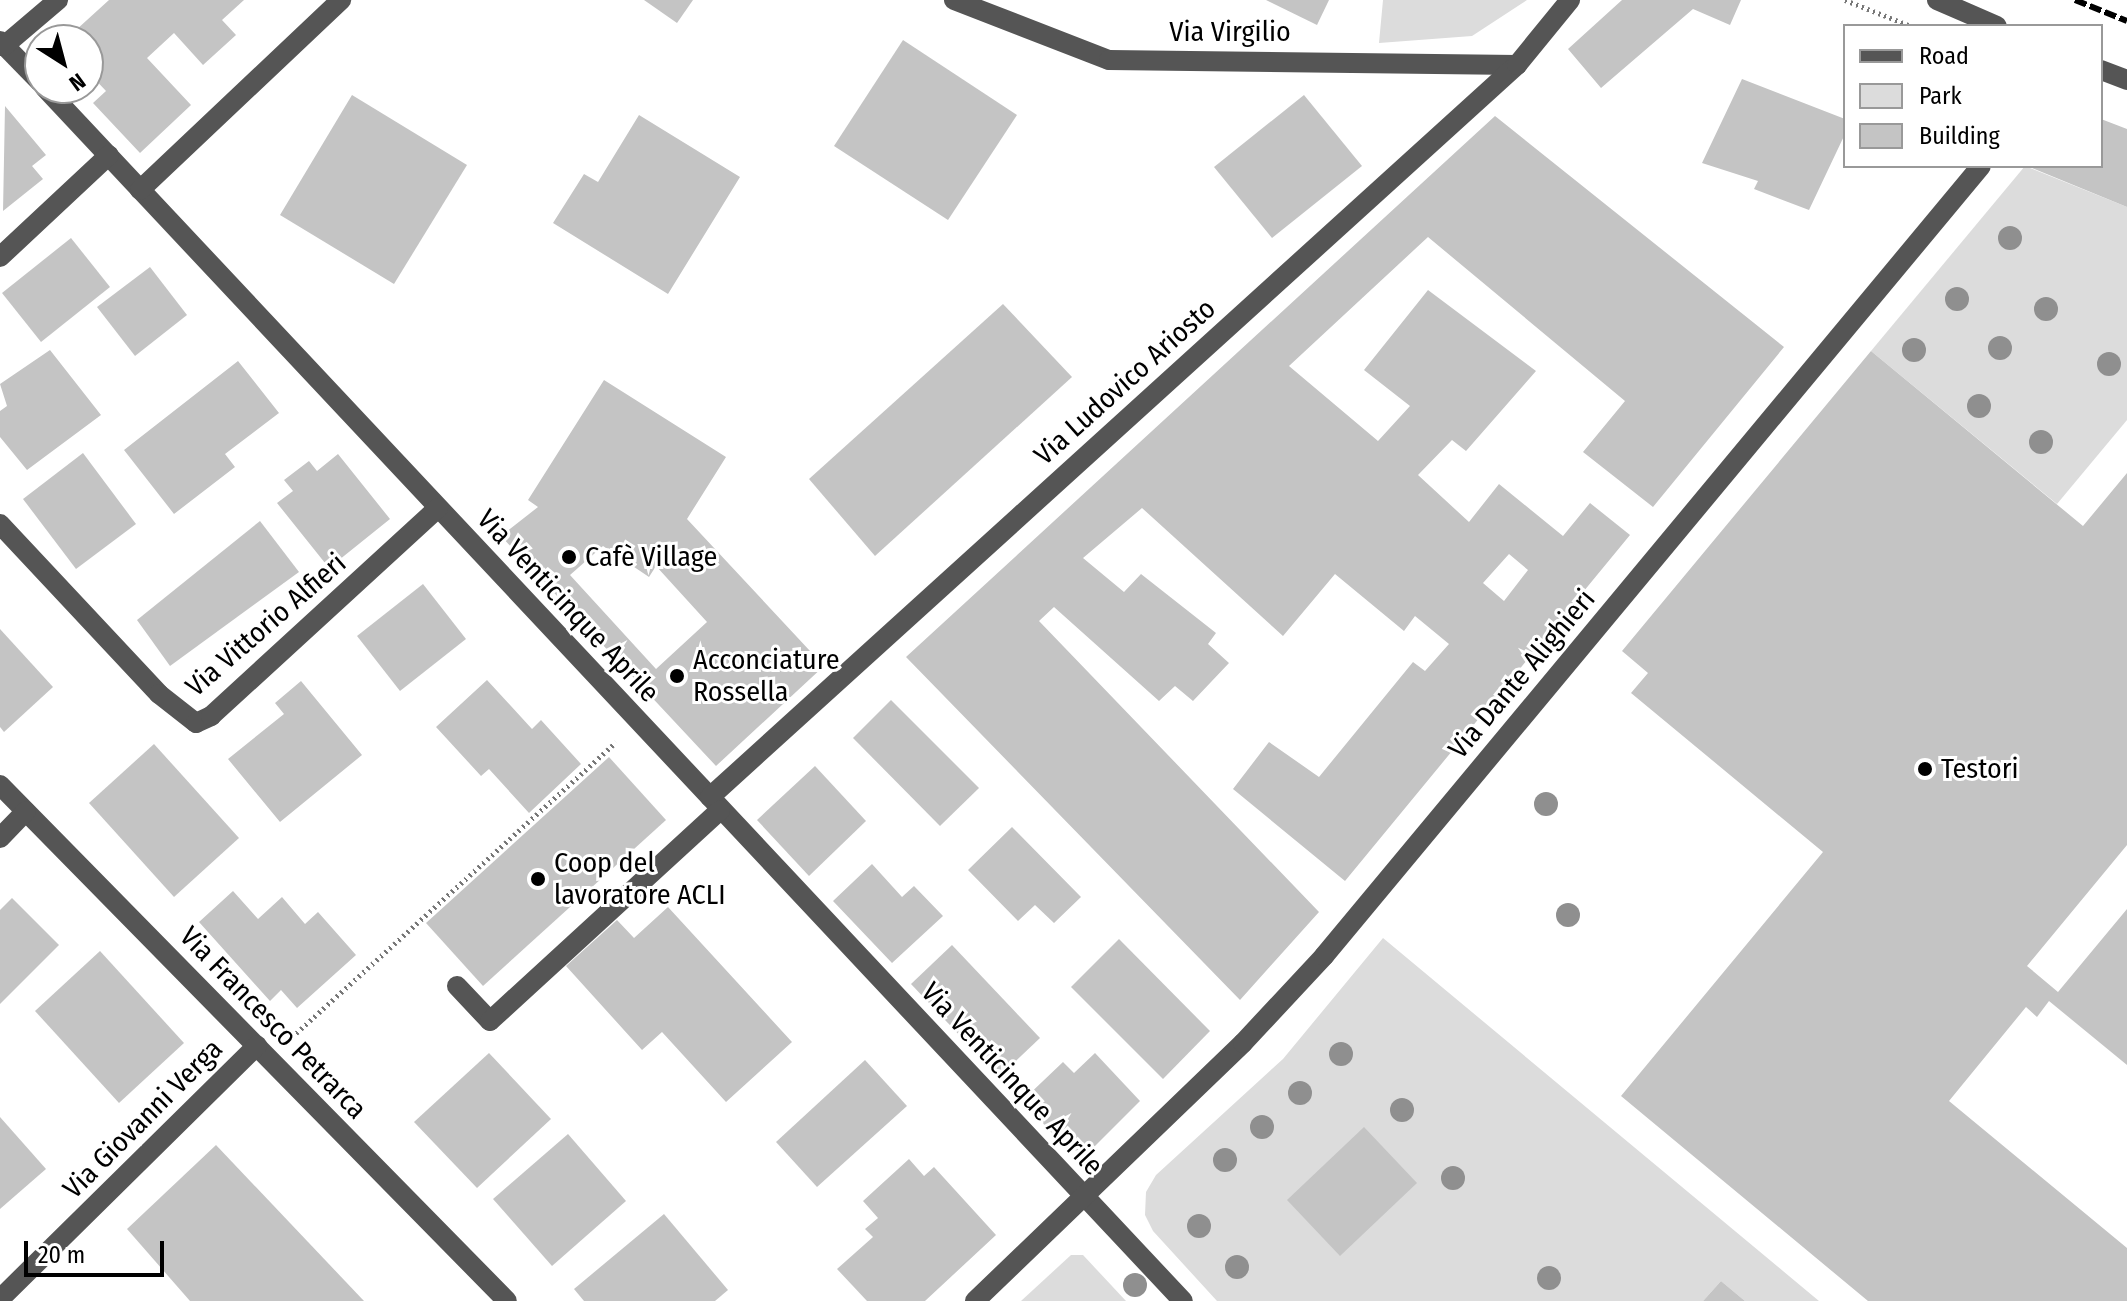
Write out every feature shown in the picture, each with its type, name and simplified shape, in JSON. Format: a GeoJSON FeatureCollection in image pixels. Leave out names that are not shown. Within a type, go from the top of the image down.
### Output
{"type":"FeatureCollection","features":[{"type":"Feature","properties":{"kind":"street"},"geometry":{"type":"LineString","coordinates":[[24,66],[2,44],[58,0]]}},
{"type":"Feature","properties":{"kind":"street"},"geometry":{"type":"LineString","coordinates":[[140,190],[341,0]]}},
{"type":"Feature","properties":{"kind":"street","name":"Via Virgilio"},"geometry":{"type":"LineString","coordinates":[[954,0],[1109,60],[1517,65]]}},
{"type":"Feature","properties":{"kind":"street","name":"Via Ludovico Ariosto"},"geometry":{"type":"LineString","coordinates":[[457,986],[490,1021],[715,804],[1517,65],[1570,0]]}},
{"type":"Feature","properties":{"kind":"street"},"geometry":{"type":"LineString","coordinates":[[1937,0],[1992,24]]}},
{"type":"Feature","properties":{"kind":"street"},"geometry":{"type":"LineString","coordinates":[[2103,71],[2127,80]]}},
{"type":"Feature","properties":{"kind":"street","name":"Via Venticinque Aprile"},"geometry":{"type":"LineString","coordinates":[[60,104],[1183,1301]]}},
{"type":"Feature","properties":{"kind":"street"},"geometry":{"type":"LineString","coordinates":[[0,257],[109,155]]}},
{"type":"Feature","properties":{"kind":"street","name":"Via Dante Alighieri"},"geometry":{"type":"LineString","coordinates":[[975,1301],[1084,1197],[1324,956],[1979,168]]}},
{"type":"Feature","properties":{"kind":"street","name":"Via Vittorio Alfieri"},"geometry":{"type":"LineString","coordinates":[[0,524],[167,702],[196,723],[211,716],[438,508]]}},
{"type":"Feature","properties":{"kind":"street","name":"Via Francesco Petrarca"},"geometry":{"type":"LineString","coordinates":[[0,785],[507,1301]]}},
{"type":"Feature","properties":{"kind":"street"},"geometry":{"type":"LineString","coordinates":[[0,838],[26,811]]}},
{"type":"Feature","properties":{"kind":"street","name":"Via Giovanni Verga"},"geometry":{"type":"LineString","coordinates":[[0,1299],[263,1052]]}},
{"type":"Feature","properties":{"kind":"path"},"geometry":{"type":"LineString","coordinates":[[1845,0],[1906,24]]}},
{"type":"Feature","properties":{"kind":"path"},"geometry":{"type":"LineString","coordinates":[[263,1052],[623,736]]}},
{"type":"Feature","properties":{"kind":"green space"},"geometry":{"type":"Polygon","coordinates":[[[1383,0],[1527,0],[1472,36],[1379,43],[1383,0]]]}},
{"type":"Feature","properties":{"kind":"green space"},"geometry":{"type":"Polygon","coordinates":[[[2023,168],[2127,207],[2127,420],[2057,504],[1871,351],[2023,168]]]}},
{"type":"Feature","properties":{"kind":"green space"},"geometry":{"type":"Polygon","coordinates":[[[1383,938],[1819,1301],[1745,1301],[1721,1281],[1703,1301],[1217,1301],[1153,1231],[1145,1215],[1146,1192],[1156,1175],[1283,1059],[1383,938]]]}},
{"type":"Feature","properties":{"kind":"green space"},"geometry":{"type":"Polygon","coordinates":[[[1071,1255],[1083,1255],[1126,1301],[1021,1301],[1071,1255]]]}},
{"type":"Feature","properties":{"kind":"building"},"geometry":{"type":"Polygon","coordinates":[[[109,0],[244,0],[222,20],[236,35],[203,65],[174,33],[147,58],[191,105],[140,153],[94,104],[104,104],[106,91],[104,24],[83,24],[109,0]]]}},
{"type":"Feature","properties":{"kind":"building"},"geometry":{"type":"Polygon","coordinates":[[[644,0],[693,0],[677,23],[644,0]]]}},
{"type":"Feature","properties":{"kind":"building"},"geometry":{"type":"Polygon","coordinates":[[[1266,0],[1329,0],[1317,25],[1266,0]]]}},
{"type":"Feature","properties":{"kind":"building"},"geometry":{"type":"Polygon","coordinates":[[[1622,0],[1741,0],[1730,25],[1693,9],[1601,88],[1568,49],[1622,0]]]}},
{"type":"Feature","properties":{"kind":"building"},"geometry":{"type":"Polygon","coordinates":[[[903,40],[1017,115],[948,220],[834,146],[903,40]]]}},
{"type":"Feature","properties":{"kind":"building"},"geometry":{"type":"Polygon","coordinates":[[[1742,79],[1843,118],[1843,138],[1809,210],[1754,189],[1758,181],[1702,163],[1742,79]]]}},
{"type":"Feature","properties":{"kind":"building"},"geometry":{"type":"Polygon","coordinates":[[[352,95],[467,165],[394,284],[280,215],[352,95]]]}},
{"type":"Feature","properties":{"kind":"building"},"geometry":{"type":"Polygon","coordinates":[[[1304,95],[1362,166],[1272,238],[1214,167],[1304,95]]]}},
{"type":"Feature","properties":{"kind":"building"},"geometry":{"type":"Polygon","coordinates":[[[5,106],[46,155],[32,166],[43,179],[3,211],[5,106]]]}},
{"type":"Feature","properties":{"kind":"building"},"geometry":{"type":"Polygon","coordinates":[[[639,115],[740,177],[668,294],[553,223],[584,174],[598,182],[639,115]]]}},
{"type":"Feature","properties":{"kind":"building"},"geometry":{"type":"Polygon","coordinates":[[[1495,116],[1784,347],[1653,507],[1583,452],[1625,401],[1428,237],[1289,366],[1378,441],[1410,406],[1364,370],[1428,290],[1536,371],[1466,451],[1452,440],[1418,475],[1469,522],[1499,484],[1563,536],[1590,503],[1630,535],[1345,881],[1233,789],[1269,742],[1319,777],[1413,662],[1425,671],[1449,644],[1415,616],[1404,631],[1335,574],[1283,636],[1142,508],[1083,558],[1124,592],[1141,574],[1216,633],[1208,644],[1229,663],[1193,701],[1175,686],[1159,701],[1054,607],[1039,621],[1319,912],[1240,1000],[906,657],[1495,116]],[[1509,554],[1483,583],[1504,601],[1528,570],[1509,554]]]}},
{"type":"Feature","properties":{"kind":"building"},"geometry":{"type":"Polygon","coordinates":[[[2103,120],[2127,129],[2127,207],[2032,168],[2103,168],[2103,120]]]}},
{"type":"Feature","properties":{"kind":"building"},"geometry":{"type":"Polygon","coordinates":[[[71,238],[110,287],[41,342],[2,293],[71,238]]]}},
{"type":"Feature","properties":{"kind":"building"},"geometry":{"type":"Polygon","coordinates":[[[150,267],[187,315],[135,356],[97,307],[150,267]]]}},
{"type":"Feature","properties":{"kind":"building"},"geometry":{"type":"Polygon","coordinates":[[[1003,304],[1072,377],[875,556],[809,479],[1003,304]]]}},
{"type":"Feature","properties":{"kind":"building"},"geometry":{"type":"Polygon","coordinates":[[[50,350],[101,415],[27,470],[0,437],[0,411],[7,406],[0,384],[50,350]]]}},
{"type":"Feature","properties":{"kind":"building","name":"Testori"},"geometry":{"type":"Polygon","coordinates":[[[1871,351],[2083,526],[2127,473],[2127,845],[2027,966],[2058,992],[2127,909],[2127,1065],[2049,1001],[2037,1017],[2026,1007],[1949,1101],[2127,1248],[2127,1301],[1868,1301],[1621,1096],[1823,852],[1631,693],[1648,673],[1622,651],[1871,351]]]}},
{"type":"Feature","properties":{"kind":"building"},"geometry":{"type":"Polygon","coordinates":[[[238,361],[279,413],[225,454],[235,467],[174,514],[124,450],[238,361]]]}},
{"type":"Feature","properties":{"kind":"building"},"geometry":{"type":"Polygon","coordinates":[[[604,380],[726,457],[687,519],[824,666],[716,766],[501,536],[538,507],[528,500],[604,380]],[[603,546],[570,575],[656,669],[707,622],[656,566],[649,577],[603,546]]]}},
{"type":"Feature","properties":{"kind":"building"},"geometry":{"type":"Polygon","coordinates":[[[83,453],[136,524],[76,569],[23,499],[83,453]]]}},
{"type":"Feature","properties":{"kind":"building"},"geometry":{"type":"Polygon","coordinates":[[[338,454],[390,519],[329,568],[277,503],[293,491],[284,480],[309,461],[317,471],[338,454]]]}},
{"type":"Feature","properties":{"kind":"building"},"geometry":{"type":"Polygon","coordinates":[[[260,521],[299,572],[170,666],[137,620],[260,521]]]}},
{"type":"Feature","properties":{"kind":"building"},"geometry":{"type":"Polygon","coordinates":[[[423,584],[466,639],[400,691],[357,636],[423,584]]]}},
{"type":"Feature","properties":{"kind":"building"},"geometry":{"type":"Polygon","coordinates":[[[0,629],[53,687],[4,732],[0,727],[0,629]]]}},
{"type":"Feature","properties":{"kind":"building"},"geometry":{"type":"Polygon","coordinates":[[[487,680],[532,729],[541,720],[581,764],[529,813],[489,769],[481,776],[436,727],[487,680]]]}},
{"type":"Feature","properties":{"kind":"building"},"geometry":{"type":"Polygon","coordinates":[[[301,681],[362,755],[280,822],[228,759],[284,714],[275,703],[301,681]]]}},
{"type":"Feature","properties":{"kind":"building"},"geometry":{"type":"Polygon","coordinates":[[[891,700],[979,788],[940,826],[853,738],[891,700]]]}},
{"type":"Feature","properties":{"kind":"building"},"geometry":{"type":"Polygon","coordinates":[[[154,744],[239,838],[174,897],[89,803],[154,744]]]}},
{"type":"Feature","properties":{"kind":"building","name":"Coop del lavoratore ACLI"},"geometry":{"type":"Polygon","coordinates":[[[609,757],[666,820],[483,986],[426,923],[609,757]]]}},
{"type":"Feature","properties":{"kind":"building"},"geometry":{"type":"Polygon","coordinates":[[[815,766],[866,821],[809,876],[757,820],[815,766]]]}},
{"type":"Feature","properties":{"kind":"building"},"geometry":{"type":"Polygon","coordinates":[[[1012,827],[1081,897],[1054,923],[1035,905],[1018,921],[968,870],[1012,827]]]}},
{"type":"Feature","properties":{"kind":"building"},"geometry":{"type":"Polygon","coordinates":[[[872,864],[902,897],[914,886],[943,916],[892,963],[833,901],[872,864]]]}},
{"type":"Feature","properties":{"kind":"building"},"geometry":{"type":"Polygon","coordinates":[[[233,891],[258,919],[282,897],[305,924],[318,912],[356,955],[297,1008],[281,990],[270,1001],[199,922],[233,891]]]}},
{"type":"Feature","properties":{"kind":"building"},"geometry":{"type":"Polygon","coordinates":[[[12,898],[59,945],[0,1004],[0,910],[12,898]]]}},
{"type":"Feature","properties":{"kind":"building"},"geometry":{"type":"Polygon","coordinates":[[[668,907],[792,1042],[726,1102],[662,1032],[642,1050],[566,966],[617,920],[634,938],[668,907]]]}},
{"type":"Feature","properties":{"kind":"building"},"geometry":{"type":"Polygon","coordinates":[[[1119,939],[1210,1031],[1163,1079],[1071,987],[1119,939]]]}},
{"type":"Feature","properties":{"kind":"building"},"geometry":{"type":"Polygon","coordinates":[[[952,945],[1040,1038],[999,1077],[911,984],[952,945]]]}},
{"type":"Feature","properties":{"kind":"building"},"geometry":{"type":"Polygon","coordinates":[[[100,951],[184,1043],[119,1103],[35,1011],[100,951]]]}},
{"type":"Feature","properties":{"kind":"building"},"geometry":{"type":"Polygon","coordinates":[[[489,1053],[551,1119],[477,1188],[414,1122],[489,1053]]]}},
{"type":"Feature","properties":{"kind":"building"},"geometry":{"type":"Polygon","coordinates":[[[1095,1053],[1140,1101],[1092,1149],[1069,1151],[1022,1101],[1063,1062],[1074,1073],[1095,1053]]]}},
{"type":"Feature","properties":{"kind":"building"},"geometry":{"type":"Polygon","coordinates":[[[865,1060],[907,1106],[817,1187],[776,1142],[865,1060]]]}},
{"type":"Feature","properties":{"kind":"building"},"geometry":{"type":"Polygon","coordinates":[[[0,1117],[46,1169],[0,1209],[0,1117]]]}},
{"type":"Feature","properties":{"kind":"building"},"geometry":{"type":"Polygon","coordinates":[[[1364,1127],[1417,1183],[1340,1256],[1287,1200],[1364,1127]]]}},
{"type":"Feature","properties":{"kind":"building"},"geometry":{"type":"Polygon","coordinates":[[[568,1134],[626,1201],[552,1266],[493,1199],[568,1134]]]}},
{"type":"Feature","properties":{"kind":"building"},"geometry":{"type":"Polygon","coordinates":[[[216,1145],[364,1301],[190,1301],[127,1229],[216,1145]]]}},
{"type":"Feature","properties":{"kind":"building"},"geometry":{"type":"Polygon","coordinates":[[[909,1159],[924,1176],[934,1167],[996,1235],[925,1301],[867,1301],[837,1269],[873,1237],[865,1229],[878,1218],[863,1201],[909,1159]]]}},
{"type":"Feature","properties":{"kind":"building"},"geometry":{"type":"Polygon","coordinates":[[[664,1214],[728,1290],[715,1301],[584,1301],[574,1289],[664,1214]]]}},
{"type":"Feature","properties":{"kind":"building"},"geometry":{"type":"Polygon","coordinates":[[[1721,1281],[1745,1301],[1703,1301],[1721,1281]]]}},
{"type":"Feature","properties":{"kind":"railway"},"geometry":{"type":"LineString","coordinates":[[2075,0],[2127,21]]}},
{"type":"Feature","properties":{"kind":"place","name":"Cafè Village"},"geometry":{"type":"Point","coordinates":[569,557]}},
{"type":"Feature","properties":{"kind":"place","name":"Acconciature Rossella"},"geometry":{"type":"Point","coordinates":[677,676]}},
{"type":"Feature","properties":{"kind":"place","name":"Testori"},"geometry":{"type":"Point","coordinates":[1925,769]}},
{"type":"Feature","properties":{"kind":"place","name":"Coop del lavoratore ACLI"},"geometry":{"type":"Point","coordinates":[538,879]}}]}
